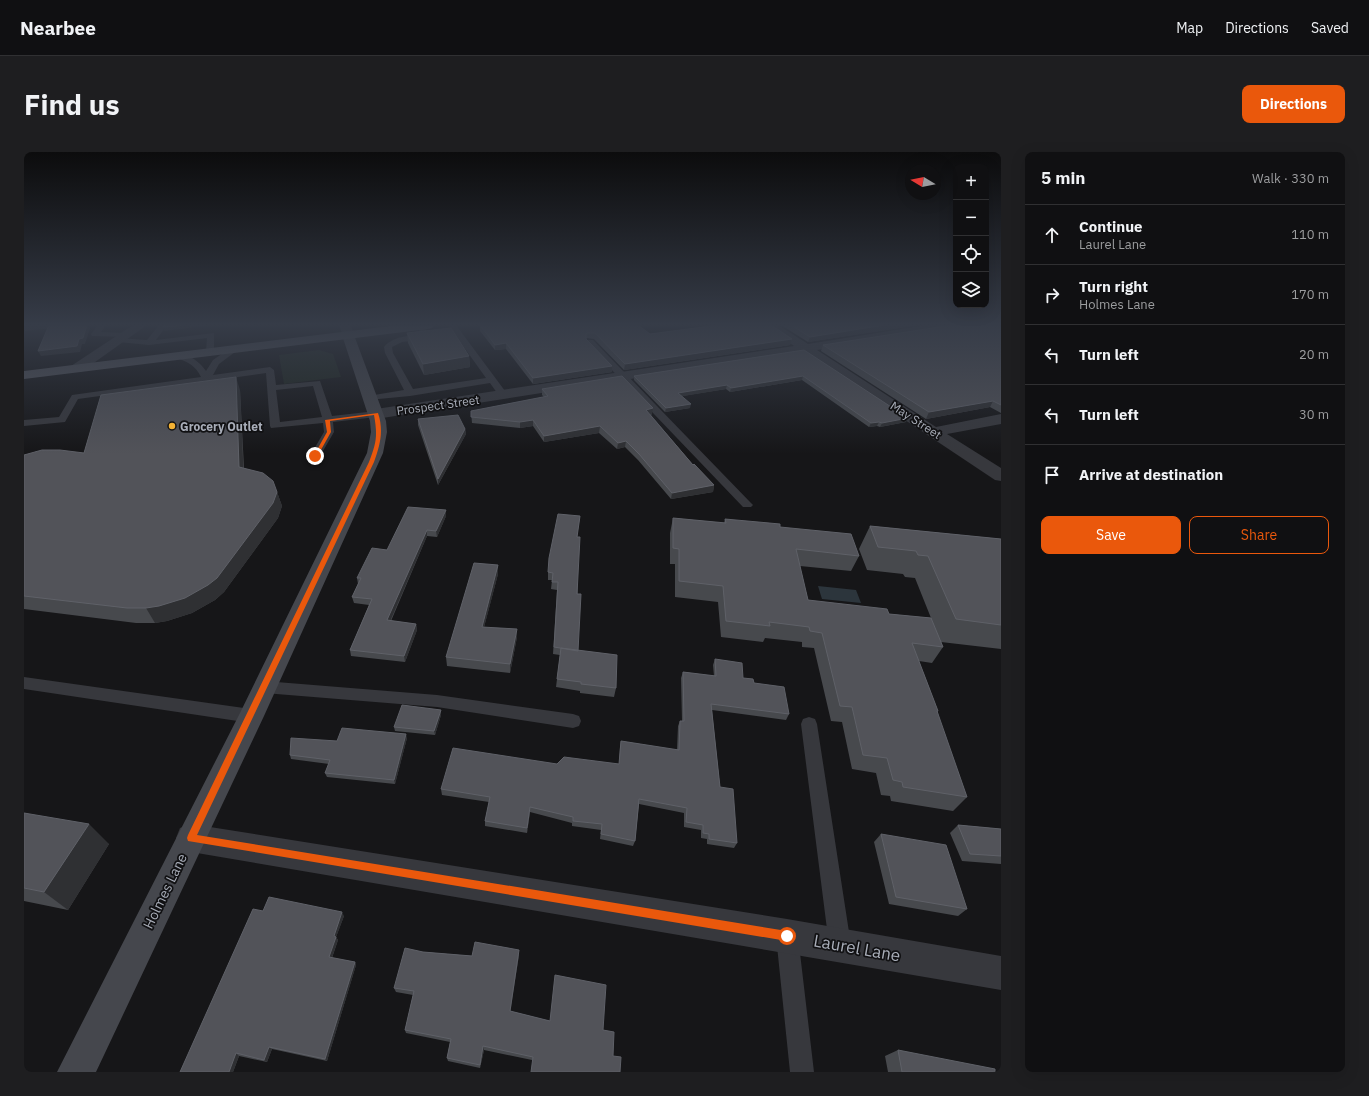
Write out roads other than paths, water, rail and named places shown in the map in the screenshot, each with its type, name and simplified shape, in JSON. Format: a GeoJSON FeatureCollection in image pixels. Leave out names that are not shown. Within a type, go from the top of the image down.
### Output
{"type":"FeatureCollection","features":[{"type":"Feature","properties":{"kind":"main road"},"geometry":{"type":"LineString","coordinates":[[24,375],[76,368]]}},
{"type":"Feature","properties":{"kind":"street","name":"Holmes Lane"},"geometry":{"type":"LineString","coordinates":[[76,1072],[251,716],[371,462],[378,442],[379,432],[376,414],[360,368]]}},
{"type":"Feature","properties":{"kind":"street","name":"Prospect Street"},"geometry":{"type":"LineString","coordinates":[[376,414],[681,368]]}},
{"type":"Feature","properties":{"kind":"street","name":"May Street"},"geometry":{"type":"LineString","coordinates":[[836,368],[1001,476]]}},
{"type":"Feature","properties":{"kind":"street"},"geometry":{"type":"LineString","coordinates":[[933,432],[1001,419]]}},
{"type":"Feature","properties":{"kind":"street","name":"Laurel Lane"},"geometry":{"type":"LineString","coordinates":[[191,838],[787,936],[1001,974]]}},
{"type":"Feature","properties":{"kind":"lane"},"geometry":{"type":"LineString","coordinates":[[201,368],[203,370],[206,379]]}},
{"type":"Feature","properties":{"kind":"lane"},"geometry":{"type":"LineString","coordinates":[[206,379],[213,368]]}},
{"type":"Feature","properties":{"kind":"lane"},"geometry":{"type":"LineString","coordinates":[[397,368],[410,393]]}},
{"type":"Feature","properties":{"kind":"lane"},"geometry":{"type":"LineString","coordinates":[[484,368],[503,395]]}},
{"type":"Feature","properties":{"kind":"lane"},"geometry":{"type":"LineString","coordinates":[[615,368],[747,505]]}},
{"type":"Feature","properties":{"kind":"lane"},"geometry":{"type":"LineString","coordinates":[[24,423],[62,420],[75,397],[270,370],[274,426],[376,414]]}},
{"type":"Feature","properties":{"kind":"lane"},"geometry":{"type":"LineString","coordinates":[[371,398],[493,380]]}},
{"type":"Feature","properties":{"kind":"lane"},"geometry":{"type":"LineString","coordinates":[[272,388],[317,383],[328,420],[329,432],[315,456]]}},
{"type":"Feature","properties":{"kind":"lane"},"geometry":{"type":"LineString","coordinates":[[24,683],[251,716]]}},
{"type":"Feature","properties":{"kind":"lane"},"geometry":{"type":"LineString","coordinates":[[264,687],[437,701],[573,721]]}},
{"type":"Feature","properties":{"kind":"lane"},"geometry":{"type":"LineString","coordinates":[[809,724],[840,946]]}},
{"type":"Feature","properties":{"kind":"lane"},"geometry":{"type":"LineString","coordinates":[[787,936],[802,1072]]}},
{"type":"Feature","properties":{"kind":"place","name":"Grocery Outlet"},"geometry":{"type":"Point","coordinates":[172,426]}}]}
